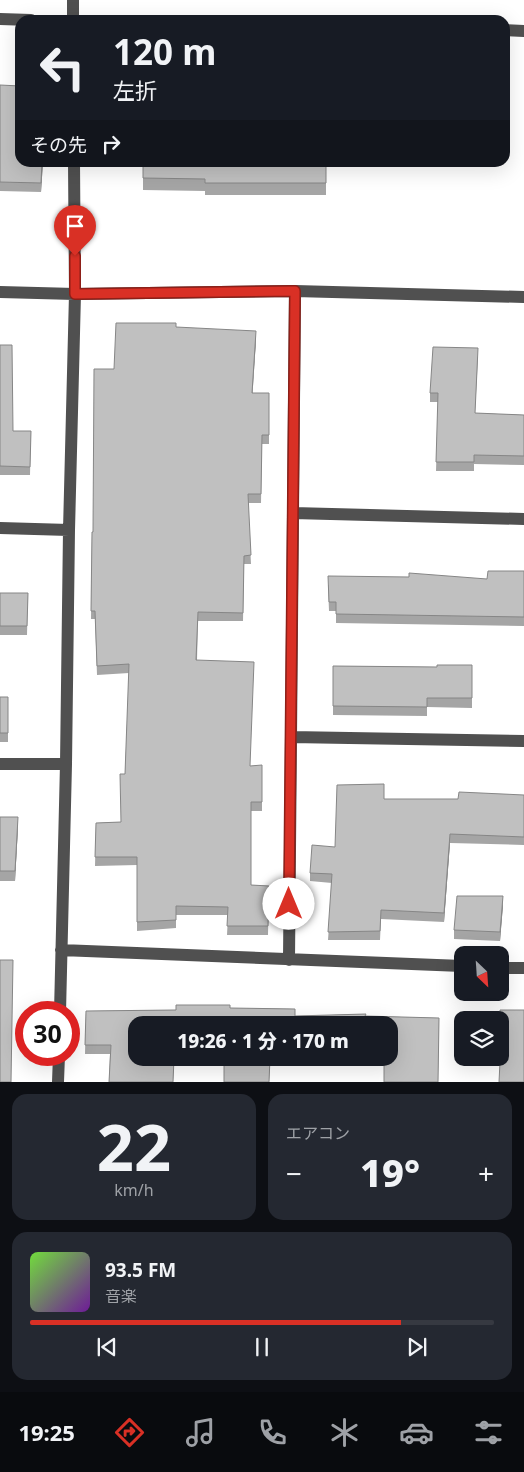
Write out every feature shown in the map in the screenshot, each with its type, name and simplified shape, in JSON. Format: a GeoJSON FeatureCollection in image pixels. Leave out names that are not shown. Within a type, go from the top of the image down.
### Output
{"type":"FeatureCollection","features":[{"type":"Feature","properties":{"kind":"street"},"geometry":{"type":"LineString","coordinates":[[73,0],[73,15]]}},
{"type":"Feature","properties":{"kind":"street"},"geometry":{"type":"LineString","coordinates":[[0,19],[15,19]]}},
{"type":"Feature","properties":{"kind":"street"},"geometry":{"type":"LineString","coordinates":[[510,30],[524,31]]}},
{"type":"Feature","properties":{"kind":"street"},"geometry":{"type":"LineString","coordinates":[[60,1001],[75,294],[74,167]]}},
{"type":"Feature","properties":{"kind":"street"},"geometry":{"type":"LineString","coordinates":[[289,960],[295,291]]}},
{"type":"Feature","properties":{"kind":"street"},"geometry":{"type":"LineString","coordinates":[[0,292],[75,294],[295,291],[524,297]]}},
{"type":"Feature","properties":{"kind":"street"},"geometry":{"type":"LineString","coordinates":[[293,513],[524,519]]}},
{"type":"Feature","properties":{"kind":"street"},"geometry":{"type":"LineString","coordinates":[[0,528],[69,530]]}},
{"type":"Feature","properties":{"kind":"street"},"geometry":{"type":"LineString","coordinates":[[291,736],[524,741]]}},
{"type":"Feature","properties":{"kind":"street"},"geometry":{"type":"LineString","coordinates":[[0,764],[66,764]]}},
{"type":"Feature","properties":{"kind":"street"},"geometry":{"type":"LineString","coordinates":[[61,950],[454,966]]}},
{"type":"Feature","properties":{"kind":"street"},"geometry":{"type":"LineString","coordinates":[[509,968],[524,968]]}},
{"type":"Feature","properties":{"kind":"street"},"geometry":{"type":"LineString","coordinates":[[58,1082],[59,1066]]}},
{"type":"Feature","properties":{"kind":"building"},"geometry":{"type":"Polygon","coordinates":[[[0,85],[15,86],[15,167],[42,167],[41,183],[0,182],[0,85]]]}},
{"type":"Feature","properties":{"kind":"building"},"geometry":{"type":"Polygon","coordinates":[[[143,167],[326,167],[326,183],[205,183],[205,179],[143,178],[143,167]]]}},
{"type":"Feature","properties":{"kind":"building"},"geometry":{"type":"Polygon","coordinates":[[[116,323],[176,323],[176,327],[256,331],[252,393],[269,393],[269,435],[262,435],[261,494],[248,494],[251,555],[244,556],[243,613],[198,612],[196,660],[254,662],[250,766],[262,765],[262,802],[251,802],[251,885],[269,886],[268,926],[227,926],[228,907],[176,906],[176,920],[137,922],[137,857],[95,857],[96,823],[121,822],[120,774],[125,774],[129,664],[97,666],[95,611],[91,611],[94,369],[114,369],[116,323]]]}},
{"type":"Feature","properties":{"kind":"building"},"geometry":{"type":"Polygon","coordinates":[[[0,345],[12,345],[13,431],[31,431],[30,467],[0,466],[0,345]]]}},
{"type":"Feature","properties":{"kind":"building"},"geometry":{"type":"Polygon","coordinates":[[[433,347],[478,348],[475,413],[524,415],[524,456],[474,455],[474,462],[436,462],[438,393],[430,393],[433,347]]]}},
{"type":"Feature","properties":{"kind":"building"},"geometry":{"type":"Polygon","coordinates":[[[488,571],[524,571],[524,617],[336,614],[336,602],[329,602],[328,576],[409,577],[409,573],[487,579],[488,571]]]}},
{"type":"Feature","properties":{"kind":"building"},"geometry":{"type":"Polygon","coordinates":[[[0,593],[28,593],[27,626],[0,626],[0,593]]]}},
{"type":"Feature","properties":{"kind":"building"},"geometry":{"type":"Polygon","coordinates":[[[437,665],[472,665],[472,698],[427,698],[427,707],[333,706],[333,666],[437,667],[437,665]]]}},
{"type":"Feature","properties":{"kind":"building"},"geometry":{"type":"Polygon","coordinates":[[[0,697],[8,697],[8,733],[0,733],[0,697]]]}},
{"type":"Feature","properties":{"kind":"building"},"geometry":{"type":"Polygon","coordinates":[[[384,784],[384,799],[458,799],[459,792],[524,795],[524,837],[450,834],[444,913],[381,910],[380,931],[328,932],[332,874],[310,873],[312,845],[335,847],[337,785],[384,784]]]}},
{"type":"Feature","properties":{"kind":"building"},"geometry":{"type":"Polygon","coordinates":[[[0,817],[18,817],[15,871],[0,871],[0,817]]]}},
{"type":"Feature","properties":{"kind":"building"},"geometry":{"type":"Polygon","coordinates":[[[457,896],[503,896],[500,932],[454,930],[457,896]]]}},
{"type":"Feature","properties":{"kind":"building"},"geometry":{"type":"Polygon","coordinates":[[[0,960],[13,960],[11,1082],[0,1082],[0,960]]]}},
{"type":"Feature","properties":{"kind":"building"},"geometry":{"type":"Polygon","coordinates":[[[176,1005],[230,1005],[230,1008],[295,1009],[295,1016],[128,1016],[128,1066],[174,1066],[173,1082],[109,1082],[111,1045],[85,1045],[86,1011],[176,1010],[176,1005]]]}},
{"type":"Feature","properties":{"kind":"building"},"geometry":{"type":"Polygon","coordinates":[[[524,1010],[524,1082],[499,1082],[500,1066],[509,1066],[509,1011],[500,1011],[524,1010]]]}},
{"type":"Feature","properties":{"kind":"building"},"geometry":{"type":"Polygon","coordinates":[[[366,1014],[365,1016],[295,1016],[366,1014]]]}},
{"type":"Feature","properties":{"kind":"building"},"geometry":{"type":"Polygon","coordinates":[[[398,1017],[439,1018],[438,1082],[384,1082],[384,1066],[398,1066],[398,1017]]]}},
{"type":"Feature","properties":{"kind":"building"},"geometry":{"type":"Polygon","coordinates":[[[224,1066],[270,1066],[269,1082],[224,1082],[224,1066]]]}},
{"type":"Feature","properties":{"kind":"route"},"geometry":{"type":"LineString","coordinates":[[75,256],[75,294],[295,291],[289,904]]}}]}
